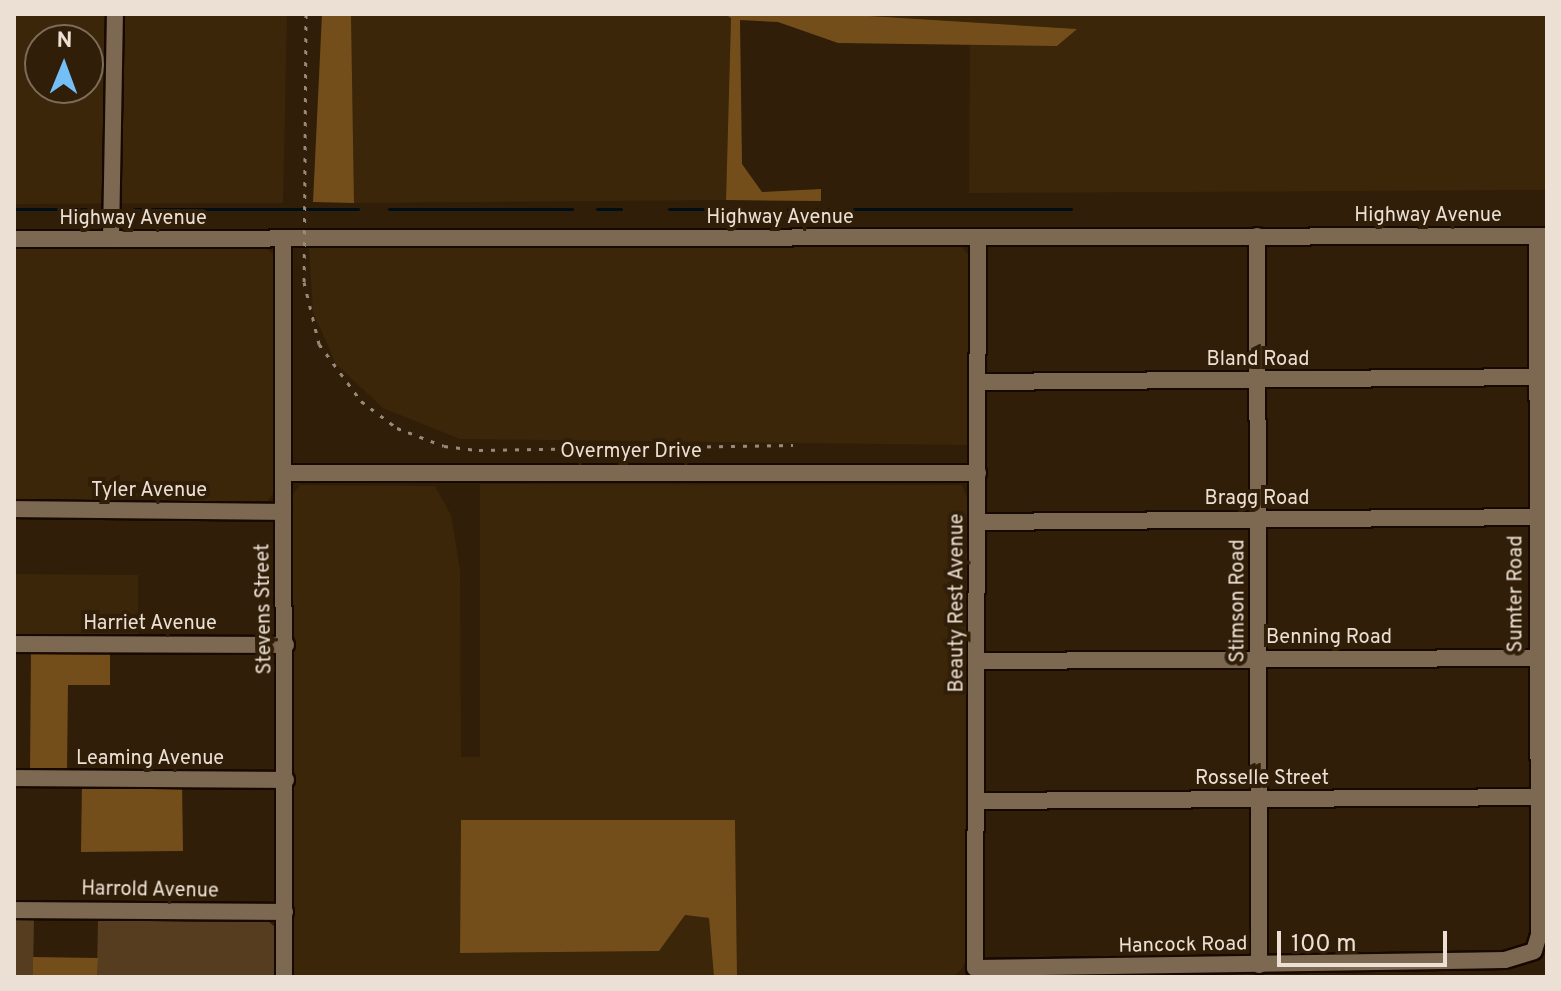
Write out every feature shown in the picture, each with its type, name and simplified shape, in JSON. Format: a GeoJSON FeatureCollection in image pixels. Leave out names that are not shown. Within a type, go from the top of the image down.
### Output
{"type":"FeatureCollection","features":[{"type":"Feature","properties":{"kind":"street"},"geometry":{"type":"LineString","coordinates":[[111,239],[115,14]]}},
{"type":"Feature","properties":{"kind":"street","name":"Stimson Road"},"geometry":{"type":"LineString","coordinates":[[1257,236],[1259,965]]}},
{"type":"Feature","properties":{"kind":"street","name":"Highway Avenue"},"geometry":{"type":"LineString","coordinates":[[14,239],[1542,236]]}},
{"type":"Feature","properties":{"kind":"street","name":"Sumter Road"},"geometry":{"type":"LineString","coordinates":[[1534,951],[1539,935],[1543,797],[1537,658],[1536,517],[1542,236]]}},
{"type":"Feature","properties":{"kind":"street","name":"Beauty Rest Avenue"},"geometry":{"type":"LineString","coordinates":[[975,968],[978,238]]}},
{"type":"Feature","properties":{"kind":"street","name":"Stevens Street"},"geometry":{"type":"LineString","coordinates":[[283,239],[286,645],[284,977]]}},
{"type":"Feature","properties":{"kind":"street","name":"Bland Road"},"geometry":{"type":"LineString","coordinates":[[979,382],[1537,377]]}},
{"type":"Feature","properties":{"kind":"street","name":"Overmyer Drive"},"geometry":{"type":"LineString","coordinates":[[284,473],[978,473]]}},
{"type":"Feature","properties":{"kind":"street","name":"Tyler Avenue"},"geometry":{"type":"LineString","coordinates":[[14,509],[283,512]]}},
{"type":"Feature","properties":{"kind":"street","name":"Bragg Road"},"geometry":{"type":"LineString","coordinates":[[979,522],[1536,517]]}},
{"type":"Feature","properties":{"kind":"street","name":"Harriet Avenue"},"geometry":{"type":"LineString","coordinates":[[14,644],[286,645]]}},
{"type":"Feature","properties":{"kind":"street","name":"Benning Road"},"geometry":{"type":"LineString","coordinates":[[977,661],[1537,658]]}},
{"type":"Feature","properties":{"kind":"street","name":"Leaming Avenue"},"geometry":{"type":"LineString","coordinates":[[14,778],[286,780]]}},
{"type":"Feature","properties":{"kind":"street","name":"Rosselle Street"},"geometry":{"type":"LineString","coordinates":[[977,801],[1543,797]]}},
{"type":"Feature","properties":{"kind":"street","name":"Harrold Avenue"},"geometry":{"type":"LineString","coordinates":[[14,910],[285,912]]}},
{"type":"Feature","properties":{"kind":"street","name":"Hancock Road"},"geometry":{"type":"LineString","coordinates":[[975,968],[1505,960],[1534,951]]}},
{"type":"Feature","properties":{"kind":"shaded area"},"geometry":{"type":"Polygon","coordinates":[[[14,14],[287,14],[283,203],[14,204],[14,14]]]}},
{"type":"Feature","properties":{"kind":"shaded area"},"geometry":{"type":"Polygon","coordinates":[[[322,14],[351,14],[354,203],[313,202],[322,14]]]}},
{"type":"Feature","properties":{"kind":"shaded area"},"geometry":{"type":"Polygon","coordinates":[[[351,14],[725,14],[731,17],[726,200],[354,203],[351,14]]]}},
{"type":"Feature","properties":{"kind":"shaded area"},"geometry":{"type":"Polygon","coordinates":[[[725,14],[837,14],[1077,29],[1057,46],[838,43],[778,22],[740,20],[742,164],[762,192],[821,189],[821,201],[726,200],[731,18],[725,14]]]}},
{"type":"Feature","properties":{"kind":"shaded area"},"geometry":{"type":"Polygon","coordinates":[[[837,14],[1547,14],[1547,190],[969,193],[970,45],[1057,46],[1076,29],[837,14]]]}},
{"type":"Feature","properties":{"kind":"shaded area"},"geometry":{"type":"Polygon","coordinates":[[[958,244],[969,255],[970,445],[460,439],[383,408],[336,364],[313,312],[309,247],[958,244]]]}},
{"type":"Feature","properties":{"kind":"shaded area"},"geometry":{"type":"Polygon","coordinates":[[[14,245],[264,246],[274,255],[276,490],[264,506],[14,504],[14,245]]]}},
{"type":"Feature","properties":{"kind":"shaded area"},"geometry":{"type":"Polygon","coordinates":[[[1547,250],[1547,459],[1542,459],[1543,257],[1547,250]]]}},
{"type":"Feature","properties":{"kind":"shaded area"},"geometry":{"type":"Polygon","coordinates":[[[480,484],[962,485],[973,512],[969,912],[967,958],[961,970],[952,977],[737,977],[735,820],[461,820],[460,953],[659,951],[684,915],[709,918],[714,977],[290,977],[290,497],[300,485],[435,486],[451,515],[460,570],[461,757],[480,757],[480,484]]]}},
{"type":"Feature","properties":{"kind":"shaded area"},"geometry":{"type":"Polygon","coordinates":[[[14,574],[138,575],[138,639],[14,639],[14,574]]]}},
{"type":"Feature","properties":{"kind":"shaded area"},"geometry":{"type":"Polygon","coordinates":[[[31,647],[110,648],[110,685],[68,685],[67,772],[30,773],[31,647]]]}},
{"type":"Feature","properties":{"kind":"shaded area"},"geometry":{"type":"Polygon","coordinates":[[[82,782],[182,783],[183,851],[81,852],[82,782]]]}},
{"type":"Feature","properties":{"kind":"shaded area"},"geometry":{"type":"Polygon","coordinates":[[[461,820],[735,820],[737,977],[714,977],[709,918],[685,915],[659,951],[460,953],[461,820]]]}},
{"type":"Feature","properties":{"kind":"shaded area"},"geometry":{"type":"Polygon","coordinates":[[[14,916],[34,916],[33,977],[14,977],[14,916]]]}},
{"type":"Feature","properties":{"kind":"shaded area"},"geometry":{"type":"Polygon","coordinates":[[[98,916],[268,921],[276,928],[276,977],[97,977],[98,916]]]}},
{"type":"Feature","properties":{"kind":"shaded area"},"geometry":{"type":"Polygon","coordinates":[[[33,957],[98,958],[97,977],[33,977],[33,957]]]}},
{"type":"Feature","properties":{"kind":"waterway"},"geometry":{"type":"LineString","coordinates":[[14,209],[86,209]]}},
{"type":"Feature","properties":{"kind":"waterway"},"geometry":{"type":"LineString","coordinates":[[135,209],[358,209]]}},
{"type":"Feature","properties":{"kind":"waterway"},"geometry":{"type":"LineString","coordinates":[[389,209],[572,209]]}},
{"type":"Feature","properties":{"kind":"waterway"},"geometry":{"type":"LineString","coordinates":[[597,209],[621,209]]}},
{"type":"Feature","properties":{"kind":"waterway"},"geometry":{"type":"LineString","coordinates":[[669,209],[829,209]]}},
{"type":"Feature","properties":{"kind":"waterway"},"geometry":{"type":"LineString","coordinates":[[854,209],[1071,209]]}},
{"type":"Feature","properties":{"kind":"railway"},"geometry":{"type":"LineString","coordinates":[[306,14],[304,282],[319,344],[361,401],[397,428],[444,446],[479,450],[793,445]]}}]}
